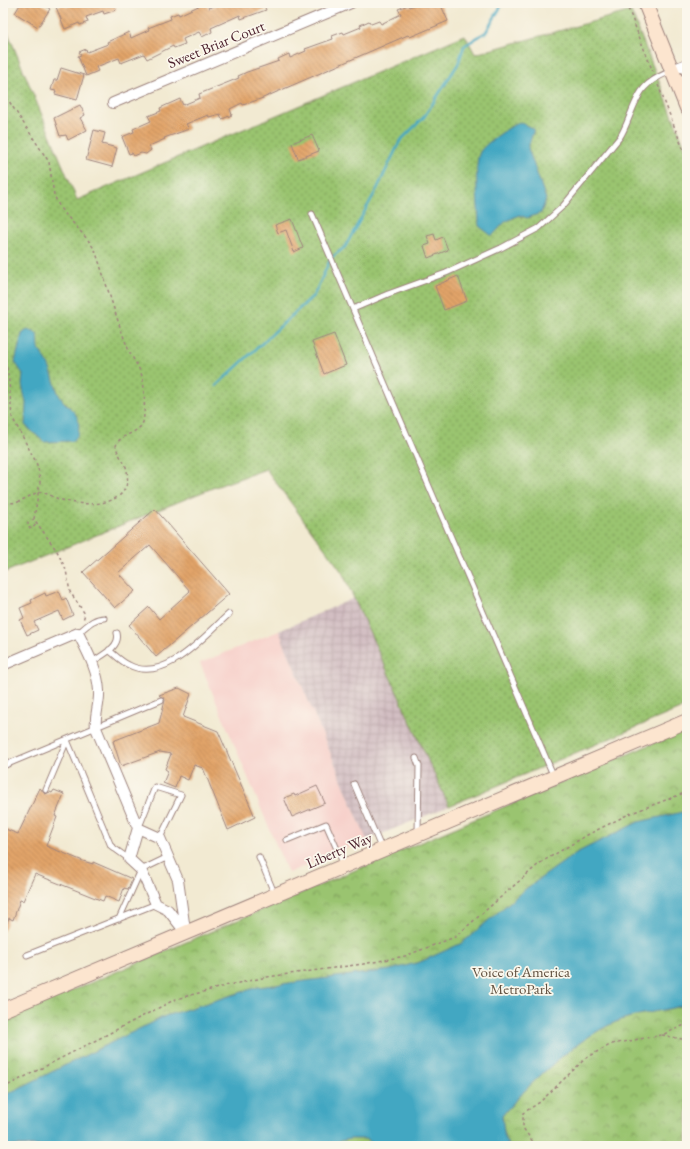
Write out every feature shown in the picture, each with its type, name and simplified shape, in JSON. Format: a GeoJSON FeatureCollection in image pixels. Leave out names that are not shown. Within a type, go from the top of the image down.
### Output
{"type":"FeatureCollection","features":[{"type":"Feature","properties":{"kind":"main road"},"geometry":{"type":"LineString","coordinates":[[645,3],[672,70],[682,81],[687,108]]}},
{"type":"Feature","properties":{"kind":"main road","name":"Liberty Way"},"geometry":{"type":"LineString","coordinates":[[3,1010],[687,721]]}},
{"type":"Feature","properties":{"kind":"street","name":"Sweet Briar Court"},"geometry":{"type":"LineString","coordinates":[[113,103],[351,3]]}},
{"type":"Feature","properties":{"kind":"street"},"geometry":{"type":"LineString","coordinates":[[672,70],[687,64]]}},
{"type":"Feature","properties":{"kind":"street"},"geometry":{"type":"LineString","coordinates":[[3,665],[78,633],[92,662],[99,692],[95,713],[96,728],[138,828],[129,859],[141,870],[156,904],[168,910],[186,933]]}},
{"type":"Feature","properties":{"kind":"street"},"geometry":{"type":"LineString","coordinates":[[138,828],[160,838],[178,880],[186,933]]}},
{"type":"Feature","properties":{"kind":"lane"},"geometry":{"type":"LineString","coordinates":[[353,309],[388,294],[446,273],[501,248],[539,228],[563,206],[620,137],[626,128],[640,93],[645,86],[672,70]]}},
{"type":"Feature","properties":{"kind":"lane"},"geometry":{"type":"LineString","coordinates":[[312,214],[554,778]]}},
{"type":"Feature","properties":{"kind":"lane"},"geometry":{"type":"LineString","coordinates":[[109,650],[129,665],[146,670],[158,668],[174,662],[229,614]]}},
{"type":"Feature","properties":{"kind":"lane"},"geometry":{"type":"LineString","coordinates":[[78,633],[98,618],[104,618]]}},
{"type":"Feature","properties":{"kind":"lane"},"geometry":{"type":"LineString","coordinates":[[92,662],[115,646],[118,638],[117,633]]}},
{"type":"Feature","properties":{"kind":"lane"},"geometry":{"type":"LineString","coordinates":[[3,766],[161,700]]}},
{"type":"Feature","properties":{"kind":"lane"},"geometry":{"type":"LineString","coordinates":[[46,790],[67,740]]}},
{"type":"Feature","properties":{"kind":"lane"},"geometry":{"type":"LineString","coordinates":[[67,740],[111,846],[129,859]]}},
{"type":"Feature","properties":{"kind":"lane"},"geometry":{"type":"LineString","coordinates":[[416,758],[419,766],[418,835]]}},
{"type":"Feature","properties":{"kind":"lane"},"geometry":{"type":"LineString","coordinates":[[354,784],[382,850]]}},
{"type":"Feature","properties":{"kind":"lane"},"geometry":{"type":"LineString","coordinates":[[138,828],[155,787],[181,795],[160,838]]}},
{"type":"Feature","properties":{"kind":"lane"},"geometry":{"type":"LineString","coordinates":[[287,840],[326,824],[345,866]]}},
{"type":"Feature","properties":{"kind":"lane"},"geometry":{"type":"LineString","coordinates":[[119,919],[141,870],[168,857]]}},
{"type":"Feature","properties":{"kind":"lane"},"geometry":{"type":"LineString","coordinates":[[259,857],[275,895]]}},
{"type":"Feature","properties":{"kind":"lane"},"geometry":{"type":"LineString","coordinates":[[27,955],[156,904]]}},
{"type":"Feature","properties":{"kind":"path"},"geometry":{"type":"LineString","coordinates":[[3,92],[49,162],[54,195],[60,208],[88,240],[94,250],[127,346],[141,372],[144,385],[143,422],[137,429],[118,440],[116,446],[127,471],[126,485],[121,495],[110,502],[92,503],[61,500],[38,492],[16,503],[3,502]]}},
{"type":"Feature","properties":{"kind":"path"},"geometry":{"type":"LineString","coordinates":[[3,356],[8,372],[13,420],[36,462],[40,482],[34,519],[36,524],[57,551],[66,570],[70,592],[85,614],[78,633]]}},
{"type":"Feature","properties":{"kind":"path"},"geometry":{"type":"LineString","coordinates":[[34,519],[28,523],[28,527],[32,529],[36,524]]}},
{"type":"Feature","properties":{"kind":"path"},"geometry":{"type":"LineString","coordinates":[[3,1088],[176,999],[229,984],[266,977],[363,964],[405,956],[455,936],[540,864],[589,834],[629,814],[687,792]]}},
{"type":"Feature","properties":{"kind":"path"},"geometry":{"type":"LineString","coordinates":[[536,1146],[523,1128],[523,1113],[540,1102],[587,1057],[612,1044],[662,1035],[687,1024]]}},
{"type":"Feature","properties":{"kind":"path"},"geometry":{"type":"LineString","coordinates":[[662,1035],[687,1040]]}},
{"type":"Feature","properties":{"kind":"shaded area"},"geometry":{"type":"Polygon","coordinates":[[[354,598],[449,806],[367,840],[279,631],[354,598]]]}},
{"type":"Feature","properties":{"kind":"shaded area"},"geometry":{"type":"Polygon","coordinates":[[[279,631],[367,840],[288,873],[200,663],[279,631]]]}},
{"type":"Feature","properties":{"kind":"green space"},"geometry":{"type":"Polygon","coordinates":[[[631,11],[687,152],[687,706],[449,806],[342,572],[266,469],[215,487],[3,573],[3,21],[77,200],[465,35],[475,54],[631,11]]]}},
{"type":"Feature","properties":{"kind":"green space","name":"Voice of America MetroPark"},"geometry":{"type":"Polygon","coordinates":[[[687,729],[687,1146],[3,1146],[3,1020],[687,729]]]}},
{"type":"Feature","properties":{"kind":"water"},"geometry":{"type":"Polygon","coordinates":[[[519,122],[534,129],[528,148],[546,199],[541,213],[527,218],[519,215],[505,222],[492,236],[479,226],[477,177],[478,158],[480,152],[487,144],[519,122]]]}},
{"type":"Feature","properties":{"kind":"water"},"geometry":{"type":"Polygon","coordinates":[[[27,330],[38,335],[40,351],[46,360],[60,397],[78,419],[78,435],[73,441],[44,442],[25,425],[26,403],[22,385],[23,374],[15,362],[22,334],[27,330]]]}},
{"type":"Feature","properties":{"kind":"water"},"geometry":{"type":"Polygon","coordinates":[[[687,811],[687,1004],[624,1019],[591,1035],[574,1047],[542,1074],[502,1116],[505,1139],[509,1146],[376,1146],[367,1139],[350,1139],[317,1146],[3,1146],[3,1096],[165,1016],[258,987],[390,970],[420,962],[462,943],[524,890],[576,853],[638,822],[687,811]]]}},
{"type":"Feature","properties":{"kind":"building"},"geometry":{"type":"Polygon","coordinates":[[[21,3],[41,3],[50,9],[38,27],[15,13],[21,3]]]}},
{"type":"Feature","properties":{"kind":"building"},"geometry":{"type":"Polygon","coordinates":[[[65,3],[66,7],[76,3],[121,4],[115,6],[116,10],[104,14],[103,11],[86,17],[88,22],[80,25],[79,23],[65,29],[56,7],[65,3]]]}},
{"type":"Feature","properties":{"kind":"building"},"geometry":{"type":"Polygon","coordinates":[[[207,3],[209,8],[222,3],[263,3],[266,10],[241,19],[240,15],[211,28],[212,32],[202,37],[199,32],[183,39],[185,44],[174,48],[173,46],[147,59],[144,54],[121,63],[119,58],[96,67],[98,71],[86,76],[78,56],[81,55],[79,52],[86,49],[87,52],[108,44],[107,42],[129,32],[131,38],[149,30],[148,28],[171,19],[170,16],[178,13],[179,15],[207,3]]]}},
{"type":"Feature","properties":{"kind":"building"},"geometry":{"type":"Polygon","coordinates":[[[419,3],[440,3],[448,21],[410,37],[408,35],[263,98],[243,105],[242,103],[230,109],[232,115],[222,119],[220,114],[209,117],[208,115],[186,124],[189,129],[164,138],[165,139],[149,146],[151,150],[146,154],[141,153],[134,156],[132,153],[129,154],[122,137],[134,132],[133,129],[151,121],[148,116],[161,111],[160,108],[180,99],[183,105],[200,98],[199,94],[239,78],[238,76],[247,72],[279,61],[278,59],[289,54],[290,58],[306,51],[305,49],[333,39],[332,36],[343,32],[344,34],[361,27],[360,25],[369,21],[371,24],[379,21],[381,24],[401,14],[398,9],[419,3]]]}},
{"type":"Feature","properties":{"kind":"building"},"geometry":{"type":"Polygon","coordinates":[[[61,68],[84,75],[77,100],[55,94],[56,91],[51,90],[54,80],[57,80],[61,68]]]}},
{"type":"Feature","properties":{"kind":"building"},"geometry":{"type":"Polygon","coordinates":[[[80,105],[85,115],[80,118],[87,130],[68,140],[66,135],[60,136],[54,118],[80,105]]]}},
{"type":"Feature","properties":{"kind":"building"},"geometry":{"type":"Polygon","coordinates":[[[94,130],[105,133],[102,144],[117,148],[112,167],[86,160],[94,130]]]}},
{"type":"Feature","properties":{"kind":"building"},"geometry":{"type":"Polygon","coordinates":[[[312,135],[319,151],[298,159],[292,143],[312,135]]]}},
{"type":"Feature","properties":{"kind":"building"},"geometry":{"type":"Polygon","coordinates":[[[292,219],[303,248],[294,252],[286,230],[278,233],[275,225],[292,219]]]}},
{"type":"Feature","properties":{"kind":"building"},"geometry":{"type":"Polygon","coordinates":[[[434,234],[436,240],[443,237],[448,250],[428,258],[424,246],[430,244],[427,236],[434,234]]]}},
{"type":"Feature","properties":{"kind":"building"},"geometry":{"type":"Polygon","coordinates":[[[458,276],[467,301],[444,310],[435,286],[458,276]]]}},
{"type":"Feature","properties":{"kind":"building"},"geometry":{"type":"Polygon","coordinates":[[[334,334],[346,365],[324,374],[312,342],[334,334]]]}},
{"type":"Feature","properties":{"kind":"building"},"geometry":{"type":"Polygon","coordinates":[[[155,509],[229,594],[156,657],[129,625],[149,607],[159,619],[190,591],[150,545],[118,573],[135,591],[115,608],[83,572],[155,509]]]}},
{"type":"Feature","properties":{"kind":"building"},"geometry":{"type":"Polygon","coordinates":[[[59,591],[63,600],[66,598],[73,615],[63,620],[59,611],[34,622],[38,630],[27,635],[20,620],[24,618],[20,608],[32,603],[31,600],[45,593],[46,596],[59,591]]]}},
{"type":"Feature","properties":{"kind":"building"},"geometry":{"type":"Polygon","coordinates":[[[179,688],[191,694],[183,717],[218,731],[255,817],[228,830],[203,768],[194,765],[188,780],[179,776],[175,788],[163,783],[168,771],[165,769],[171,754],[160,752],[121,766],[113,741],[159,723],[165,700],[159,695],[179,688]]]}},
{"type":"Feature","properties":{"kind":"building"},"geometry":{"type":"Polygon","coordinates":[[[317,786],[325,803],[292,817],[284,798],[294,794],[295,796],[317,786]]]}},
{"type":"Feature","properties":{"kind":"building"},"geometry":{"type":"Polygon","coordinates":[[[40,788],[45,794],[50,792],[52,793],[54,790],[64,794],[55,816],[57,817],[46,846],[83,861],[93,864],[93,862],[132,879],[128,889],[124,888],[119,902],[105,896],[103,901],[35,874],[23,901],[20,900],[13,920],[9,918],[3,932],[3,875],[8,862],[3,860],[3,828],[18,834],[40,788]]]}},
{"type":"Feature","properties":{"kind":"waterway"},"geometry":{"type":"LineString","coordinates":[[216,386],[314,295],[331,258],[345,247],[377,189],[400,141],[424,117],[458,64],[464,46],[486,32],[503,3]]}}]}
